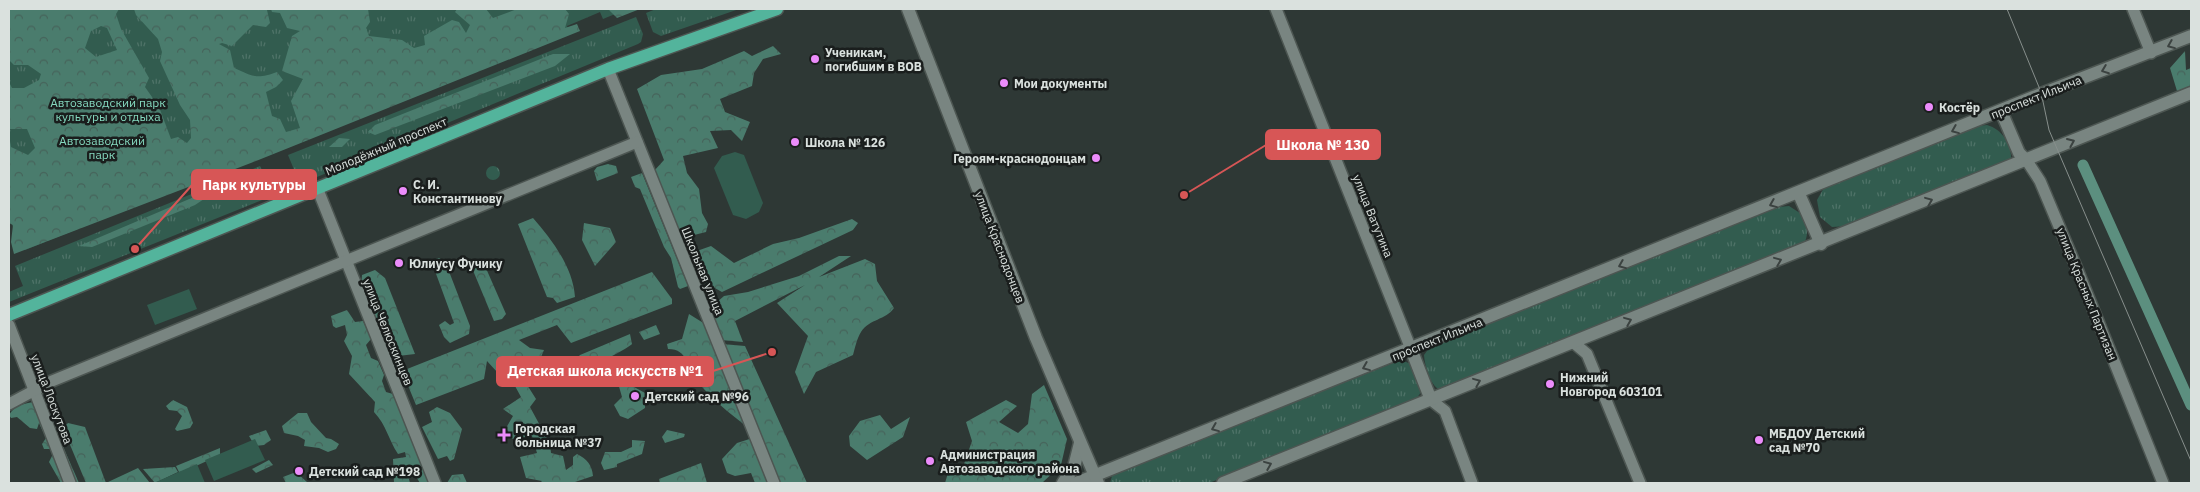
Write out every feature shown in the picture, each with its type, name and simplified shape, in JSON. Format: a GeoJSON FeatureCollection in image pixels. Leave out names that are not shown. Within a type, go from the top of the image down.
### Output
{"type":"FeatureCollection","features":[{"type":"Feature","properties":{"kind":"main road","name":"Молодёжный проспект"},"geometry":{"type":"LineString","coordinates":[[9,315],[318,190],[438,138],[608,69],[777,9]]}},
{"type":"Feature","properties":{"kind":"street","name":"улица Краснодонцев"},"geometry":{"type":"LineString","coordinates":[[908,9],[1029,320],[1096,480]]}},
{"type":"Feature","properties":{"kind":"street","name":"улица Ватутина"},"geometry":{"type":"LineString","coordinates":[[1276,9],[1411,349]]}},
{"type":"Feature","properties":{"kind":"street"},"geometry":{"type":"LineString","coordinates":[[2133,9],[2151,53]]}},
{"type":"Feature","properties":{"kind":"street","name":"проспект Ильича"},"geometry":{"type":"LineString","coordinates":[[1076,483],[1096,480],[1411,349],[1799,194],[2000,111],[2191,36]]}},
{"type":"Feature","properties":{"kind":"street","name":"Школьная улица"},"geometry":{"type":"LineString","coordinates":[[608,69],[774,483]]}},
{"type":"Feature","properties":{"kind":"street"},"geometry":{"type":"LineString","coordinates":[[1223,483],[1821,244],[2191,93]]}},
{"type":"Feature","properties":{"kind":"street","name":"улица Красных Партизан"},"geometry":{"type":"LineString","coordinates":[[2000,111],[2019,153],[2027,161],[2040,181],[2163,483]]}},
{"type":"Feature","properties":{"kind":"street"},"geometry":{"type":"LineString","coordinates":[[9,404],[34,390],[345,260],[637,142]]}},
{"type":"Feature","properties":{"kind":"street","name":"улица Челюскинцев"},"geometry":{"type":"LineString","coordinates":[[318,190],[435,483]]}},
{"type":"Feature","properties":{"kind":"street"},"geometry":{"type":"LineString","coordinates":[[1799,194],[1821,244]]}},
{"type":"Feature","properties":{"kind":"street","name":"улица Лоскутова"},"geometry":{"type":"LineString","coordinates":[[9,325],[70,483]]}},
{"type":"Feature","properties":{"kind":"street"},"geometry":{"type":"LineString","coordinates":[[1574,343],[1588,354],[1640,483]]}},
{"type":"Feature","properties":{"kind":"street"},"geometry":{"type":"LineString","coordinates":[[1411,349],[1431,400],[1445,411],[1472,483]]}},
{"type":"Feature","properties":{"kind":"street"},"geometry":{"type":"LineString","coordinates":[[1063,483],[1074,467],[1080,443]]}},
{"type":"Feature","properties":{"kind":"green space","name":"Автозаводский парк"},"geometry":{"type":"Polygon","coordinates":[[[9,9],[627,9],[603,19],[600,12],[567,26],[569,32],[25,250],[9,219],[9,9]]]}},
{"type":"Feature","properties":{"kind":"green space","name":"Автозаводский парк"},"geometry":{"type":"Polygon","coordinates":[[[9,9],[119,9],[116,14],[121,29],[149,78],[145,87],[159,107],[171,139],[178,137],[187,143],[191,138],[190,120],[180,105],[160,61],[162,52],[158,39],[136,15],[134,9],[267,10],[270,23],[266,27],[253,25],[232,46],[219,44],[230,50],[234,68],[255,76],[264,76],[277,72],[283,80],[276,87],[266,92],[272,116],[280,119],[286,132],[300,128],[291,101],[303,79],[282,71],[292,36],[300,31],[287,28],[280,13],[272,12],[271,9],[368,9],[370,22],[366,28],[369,36],[402,40],[414,48],[425,45],[424,36],[452,20],[459,22],[466,33],[470,25],[455,12],[457,9],[486,9],[493,18],[517,9],[565,9],[569,14],[565,28],[577,24],[580,31],[256,161],[14,254],[11,242],[13,225],[9,223],[9,135],[11,147],[28,155],[35,148],[27,129],[9,129],[9,82],[12,88],[24,88],[39,80],[41,74],[28,65],[14,65],[9,60],[9,9]],[[101,26],[91,31],[85,48],[96,57],[117,50],[107,28],[101,26]]]}},
{"type":"Feature","properties":{"kind":"green space"},"geometry":{"type":"Polygon","coordinates":[[[608,9],[640,9],[617,18],[608,9]]]}},
{"type":"Feature","properties":{"kind":"green space"},"geometry":{"type":"Polygon","coordinates":[[[656,9],[739,9],[661,36],[653,32],[646,13],[656,9]]]}},
{"type":"Feature","properties":{"kind":"green space"},"geometry":{"type":"Polygon","coordinates":[[[636,17],[643,34],[641,42],[638,44],[300,184],[288,155],[636,17]]]}},
{"type":"Feature","properties":{"kind":"green space"},"geometry":{"type":"Polygon","coordinates":[[[773,46],[781,54],[763,59],[754,73],[752,86],[720,99],[725,112],[750,122],[742,141],[731,130],[710,131],[718,148],[683,156],[687,173],[699,189],[702,213],[708,224],[706,232],[678,239],[654,171],[664,160],[637,89],[661,75],[702,69],[744,51],[752,56],[773,46]]]}},
{"type":"Feature","properties":{"kind":"green space"},"geometry":{"type":"Polygon","coordinates":[[[2185,51],[2186,70],[2191,68],[2191,86],[2177,91],[2170,68],[2185,51]]]}},
{"type":"Feature","properties":{"kind":"green space"},"geometry":{"type":"Polygon","coordinates":[[[553,54],[570,54],[555,66],[375,135],[368,132],[375,125],[553,54]]]}},
{"type":"Feature","properties":{"kind":"green space"},"geometry":{"type":"Polygon","coordinates":[[[1987,125],[1997,130],[2005,138],[2010,149],[2011,160],[1848,226],[1832,227],[1820,217],[1817,200],[1825,186],[1978,126],[1987,125]]]}},
{"type":"Feature","properties":{"kind":"green space"},"geometry":{"type":"Polygon","coordinates":[[[339,138],[350,139],[342,147],[329,147],[339,138]]]}},
{"type":"Feature","properties":{"kind":"green space"},"geometry":{"type":"Polygon","coordinates":[[[735,152],[744,155],[763,203],[759,212],[746,219],[733,215],[714,168],[722,156],[735,152]]]}},
{"type":"Feature","properties":{"kind":"green space"},"geometry":{"type":"Polygon","coordinates":[[[608,164],[616,166],[618,173],[597,181],[594,171],[597,167],[608,164]]]}},
{"type":"Feature","properties":{"kind":"green space"},"geometry":{"type":"Polygon","coordinates":[[[260,166],[265,177],[284,169],[292,188],[9,302],[9,292],[23,286],[15,266],[260,166]]]}},
{"type":"Feature","properties":{"kind":"green space"},"geometry":{"type":"Polygon","coordinates":[[[490,166],[496,166],[500,173],[496,180],[490,180],[486,176],[486,170],[490,166]]]}},
{"type":"Feature","properties":{"kind":"green space"},"geometry":{"type":"Polygon","coordinates":[[[642,173],[688,286],[680,289],[671,258],[664,247],[640,189],[635,187],[631,177],[642,173]]]}},
{"type":"Feature","properties":{"kind":"green space"},"geometry":{"type":"Polygon","coordinates":[[[194,197],[204,199],[195,205],[92,247],[79,246],[194,197]]]}},
{"type":"Feature","properties":{"kind":"green space"},"geometry":{"type":"Polygon","coordinates":[[[1789,206],[1803,215],[1807,235],[1802,247],[1440,390],[1436,388],[1431,380],[1424,355],[1430,347],[1779,207],[1789,206]]]}},
{"type":"Feature","properties":{"kind":"green space"},"geometry":{"type":"Polygon","coordinates":[[[533,218],[547,235],[566,265],[575,297],[557,303],[553,298],[547,297],[518,224],[533,218]]]}},
{"type":"Feature","properties":{"kind":"green space"},"geometry":{"type":"Polygon","coordinates":[[[852,219],[858,223],[853,230],[722,292],[691,275],[694,252],[711,246],[734,263],[773,244],[799,238],[852,219]]]}},
{"type":"Feature","properties":{"kind":"green space"},"geometry":{"type":"Polygon","coordinates":[[[584,223],[610,228],[616,242],[595,266],[582,240],[584,223]]]}},
{"type":"Feature","properties":{"kind":"green space"},"geometry":{"type":"Polygon","coordinates":[[[839,256],[851,256],[819,277],[865,259],[875,264],[877,281],[894,308],[887,315],[868,324],[864,328],[858,337],[853,355],[816,372],[804,394],[795,372],[808,336],[777,303],[805,285],[735,321],[743,342],[721,340],[708,310],[724,296],[748,292],[799,276],[839,256]]]}},
{"type":"Feature","properties":{"kind":"green space"},"geometry":{"type":"Polygon","coordinates":[[[439,258],[445,261],[470,326],[469,334],[450,343],[444,337],[439,325],[445,321],[450,325],[454,323],[431,260],[439,258]]]}},
{"type":"Feature","properties":{"kind":"green space"},"geometry":{"type":"Polygon","coordinates":[[[485,266],[506,314],[502,319],[494,321],[472,268],[485,266]]]}},
{"type":"Feature","properties":{"kind":"green space"},"geometry":{"type":"Polygon","coordinates":[[[375,270],[385,278],[415,354],[398,356],[385,349],[361,288],[362,275],[375,270]]]}},
{"type":"Feature","properties":{"kind":"green space"},"geometry":{"type":"Polygon","coordinates":[[[652,272],[672,299],[672,304],[571,343],[557,325],[519,340],[530,348],[544,350],[541,357],[498,373],[487,361],[484,379],[416,405],[402,371],[652,272]]]}},
{"type":"Feature","properties":{"kind":"green space"},"geometry":{"type":"Polygon","coordinates":[[[189,289],[197,309],[155,325],[147,305],[189,289]]]}},
{"type":"Feature","properties":{"kind":"green space"},"geometry":{"type":"Polygon","coordinates":[[[347,310],[355,322],[363,321],[371,339],[366,345],[371,358],[378,361],[384,375],[382,381],[386,392],[393,394],[429,483],[420,483],[415,475],[409,479],[410,483],[394,483],[393,459],[406,457],[405,452],[398,454],[382,422],[374,412],[375,402],[349,374],[352,356],[344,341],[347,335],[345,325],[336,328],[333,326],[331,316],[347,310]]]}},
{"type":"Feature","properties":{"kind":"green space"},"geometry":{"type":"Polygon","coordinates":[[[689,314],[705,324],[711,343],[745,346],[807,483],[755,483],[751,473],[735,476],[727,473],[722,459],[737,443],[759,436],[726,410],[704,389],[693,376],[684,356],[680,352],[668,349],[667,344],[682,339],[689,314]]]}},
{"type":"Feature","properties":{"kind":"green space"},"geometry":{"type":"Polygon","coordinates":[[[656,325],[660,334],[644,340],[639,332],[656,325]]]}},
{"type":"Feature","properties":{"kind":"green space"},"geometry":{"type":"Polygon","coordinates":[[[630,334],[632,344],[596,364],[568,373],[564,370],[558,372],[557,377],[545,374],[543,368],[571,362],[580,355],[630,334]]]}},
{"type":"Feature","properties":{"kind":"green space"},"geometry":{"type":"Polygon","coordinates":[[[1401,360],[1411,364],[1421,392],[1415,401],[1209,483],[1110,483],[1112,476],[1119,471],[1401,360]]]}},
{"type":"Feature","properties":{"kind":"green space"},"geometry":{"type":"Polygon","coordinates":[[[624,364],[634,387],[645,393],[645,408],[628,419],[620,416],[614,405],[622,397],[614,369],[624,364]]]}},
{"type":"Feature","properties":{"kind":"green space"},"geometry":{"type":"Polygon","coordinates":[[[524,380],[536,399],[530,407],[550,444],[551,453],[563,456],[566,470],[573,465],[573,457],[577,454],[588,463],[593,476],[572,483],[540,483],[542,481],[526,478],[520,457],[537,453],[532,436],[512,439],[506,428],[513,416],[503,409],[521,397],[515,386],[524,380]]]}},
{"type":"Feature","properties":{"kind":"green space"},"geometry":{"type":"Polygon","coordinates":[[[1044,385],[1067,439],[1061,465],[1042,483],[945,483],[948,473],[963,467],[972,441],[966,422],[1006,400],[1017,406],[999,422],[1018,433],[1028,424],[1032,394],[1044,385]]]}},
{"type":"Feature","properties":{"kind":"green space"},"geometry":{"type":"Polygon","coordinates":[[[173,400],[187,407],[193,423],[190,428],[177,431],[175,429],[182,416],[177,411],[169,410],[166,406],[173,400]]]}},
{"type":"Feature","properties":{"kind":"green space"},"geometry":{"type":"Polygon","coordinates":[[[35,402],[50,417],[79,483],[61,483],[49,462],[53,454],[50,449],[44,449],[42,444],[46,438],[39,423],[37,429],[30,428],[17,417],[11,418],[9,415],[20,406],[35,402]]]}},
{"type":"Feature","properties":{"kind":"green space"},"geometry":{"type":"Polygon","coordinates":[[[437,407],[450,413],[462,429],[454,459],[450,461],[447,456],[438,459],[422,427],[432,422],[429,412],[437,407]]]}},
{"type":"Feature","properties":{"kind":"green space"},"geometry":{"type":"Polygon","coordinates":[[[298,413],[307,413],[311,422],[326,438],[339,444],[336,449],[328,452],[319,448],[304,446],[305,440],[298,436],[284,433],[282,426],[298,413]]]}},
{"type":"Feature","properties":{"kind":"green space"},"geometry":{"type":"Polygon","coordinates":[[[880,415],[891,429],[910,417],[903,437],[867,460],[850,446],[849,436],[860,421],[880,415]]]}},
{"type":"Feature","properties":{"kind":"green space"},"geometry":{"type":"Polygon","coordinates":[[[68,423],[85,427],[106,483],[86,483],[63,428],[68,423]]]}},
{"type":"Feature","properties":{"kind":"green space"},"geometry":{"type":"Polygon","coordinates":[[[266,430],[271,440],[264,445],[255,446],[249,436],[266,430]]]}},
{"type":"Feature","properties":{"kind":"green space"},"geometry":{"type":"Polygon","coordinates":[[[667,430],[685,434],[684,437],[665,443],[662,437],[667,430]]]}},
{"type":"Feature","properties":{"kind":"green space"},"geometry":{"type":"Polygon","coordinates":[[[255,439],[265,460],[214,481],[205,460],[255,439]]]}},
{"type":"Feature","properties":{"kind":"green space"},"geometry":{"type":"Polygon","coordinates":[[[632,440],[645,441],[642,454],[617,464],[617,467],[604,470],[601,463],[605,452],[621,452],[632,447],[632,440]]]}},
{"type":"Feature","properties":{"kind":"green space"},"geometry":{"type":"Polygon","coordinates":[[[220,448],[220,455],[185,471],[179,472],[176,466],[220,448]]]}},
{"type":"Feature","properties":{"kind":"green space"},"geometry":{"type":"Polygon","coordinates":[[[269,460],[273,465],[256,473],[252,469],[269,460]]]}},
{"type":"Feature","properties":{"kind":"green space"},"geometry":{"type":"Polygon","coordinates":[[[701,463],[707,483],[660,483],[659,479],[701,463]]]}},
{"type":"Feature","properties":{"kind":"green space"},"geometry":{"type":"Polygon","coordinates":[[[197,464],[205,483],[156,483],[156,482],[197,464]]]}},
{"type":"Feature","properties":{"kind":"green space"},"geometry":{"type":"Polygon","coordinates":[[[175,467],[178,472],[155,483],[143,469],[175,467]]]}},
{"type":"Feature","properties":{"kind":"green space"},"geometry":{"type":"Polygon","coordinates":[[[138,468],[150,483],[108,482],[138,468]]]}},
{"type":"Feature","properties":{"kind":"green space"},"geometry":{"type":"Polygon","coordinates":[[[296,472],[308,483],[286,483],[283,477],[296,472]]]}},
{"type":"Feature","properties":{"kind":"green space"},"geometry":{"type":"Polygon","coordinates":[[[463,474],[467,483],[447,483],[452,475],[463,474]]]}},
{"type":"Feature","properties":{"kind":"waterway"},"geometry":{"type":"LineString","coordinates":[[2083,165],[2191,405]]}},
{"type":"Feature","properties":{"kind":"tram line"},"geometry":{"type":"LineString","coordinates":[[2007,9],[2041,92],[2049,130],[2191,461]]}},
{"type":"Feature","properties":{"kind":"place","name":"Ученикам, погибшим в ВОВ"},"geometry":{"type":"Point","coordinates":[815,59]}},
{"type":"Feature","properties":{"kind":"place","name":"Мои документы"},"geometry":{"type":"Point","coordinates":[1004,83]}},
{"type":"Feature","properties":{"kind":"place","name":"Костёр"},"geometry":{"type":"Point","coordinates":[1929,107]}},
{"type":"Feature","properties":{"kind":"place","name":"Школа № 126"},"geometry":{"type":"Point","coordinates":[795,142]}},
{"type":"Feature","properties":{"kind":"place","name":"Героям-краснодонцам"},"geometry":{"type":"Point","coordinates":[1096,158]}},
{"type":"Feature","properties":{"kind":"place","name":"С. И. Константинову"},"geometry":{"type":"Point","coordinates":[403,191]}},
{"type":"Feature","properties":{"kind":"place","name":"Школа № 130"},"geometry":{"type":"Point","coordinates":[1184,195]}},
{"type":"Feature","properties":{"kind":"place","name":"Парк культуры"},"geometry":{"type":"Point","coordinates":[135,249]}},
{"type":"Feature","properties":{"kind":"place","name":"Юлиусу Фучику"},"geometry":{"type":"Point","coordinates":[399,263]}},
{"type":"Feature","properties":{"kind":"place","name":"Детская школа искусств №1"},"geometry":{"type":"Point","coordinates":[772,352]}},
{"type":"Feature","properties":{"kind":"place","name":"Нижний Новгород 603101"},"geometry":{"type":"Point","coordinates":[1550,384]}},
{"type":"Feature","properties":{"kind":"place","name":"Детский сад №96"},"geometry":{"type":"Point","coordinates":[635,396]}},
{"type":"Feature","properties":{"kind":"place","name":"Городская больница №37"},"geometry":{"type":"Point","coordinates":[504,435]}},
{"type":"Feature","properties":{"kind":"place","name":"МБДОУ Детский сад №70"},"geometry":{"type":"Point","coordinates":[1759,440]}},
{"type":"Feature","properties":{"kind":"place","name":"Администрация Автозаводского района"},"geometry":{"type":"Point","coordinates":[930,461]}},
{"type":"Feature","properties":{"kind":"place","name":"Детский сад №198"},"geometry":{"type":"Point","coordinates":[299,471]}},
{"type":"Feature","properties":{"kind":"park label","name":"Автозаводский парк культуры и отдыха"},"geometry":{"type":"Point","coordinates":[108,109]}}]}
